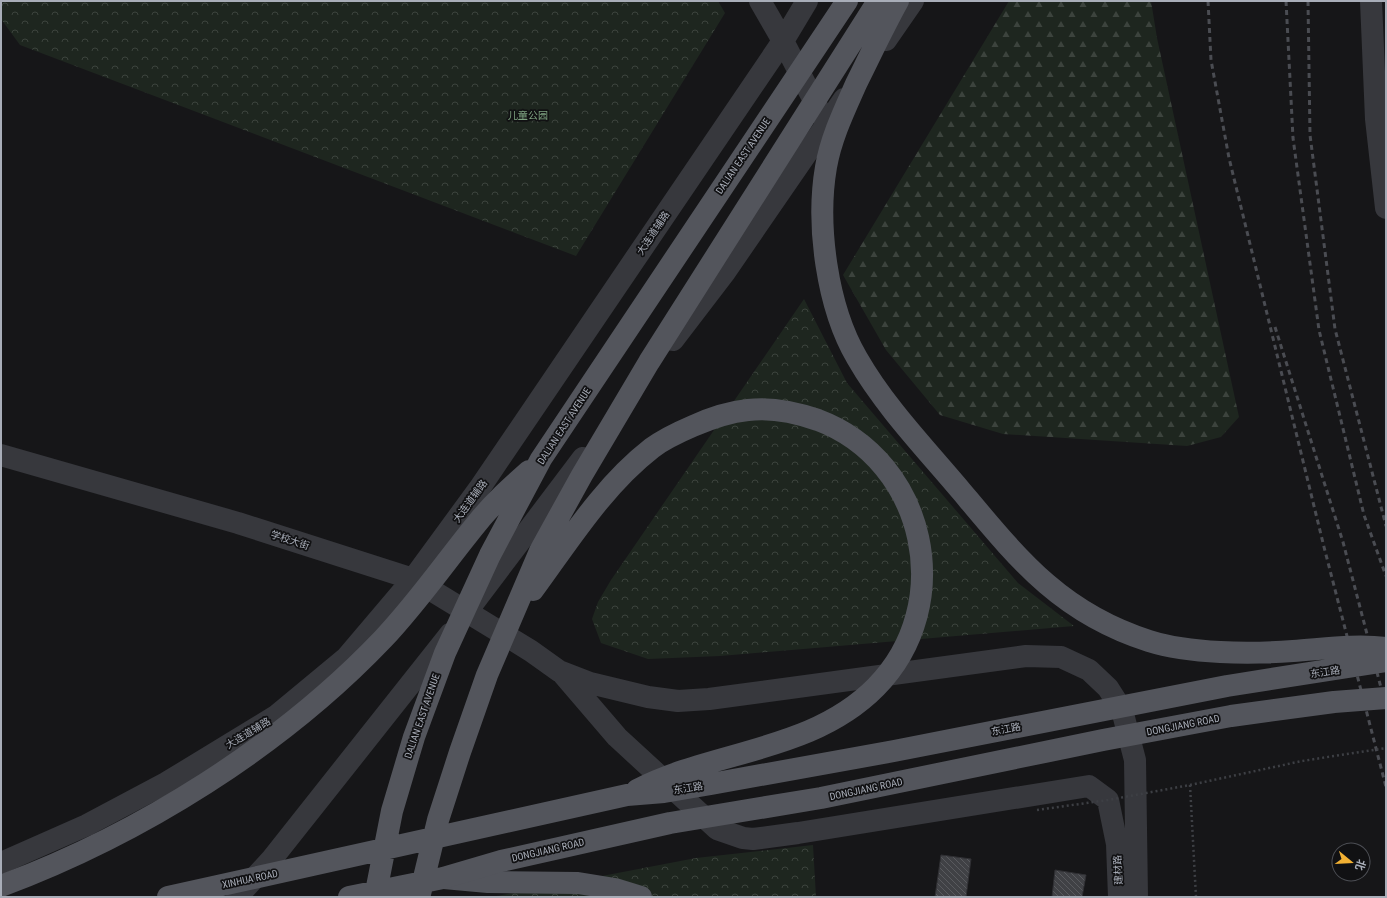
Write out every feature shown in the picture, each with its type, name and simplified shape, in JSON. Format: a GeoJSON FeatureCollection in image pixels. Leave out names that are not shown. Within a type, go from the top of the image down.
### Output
{"type":"FeatureCollection","features":[{"type":"Feature","properties":{"kind":"main road","name":"DALIAN EAST AVENUE"},"geometry":{"type":"LineString","coordinates":[[375,897],[394,805],[407,757],[433,683],[490,555],[541,459],[847,1]]}},
{"type":"Feature","properties":{"kind":"main road"},"geometry":{"type":"LineString","coordinates":[[419,897],[432,842],[460,752],[488,675],[540,550],[586,468],[694,291],[878,1]]}},
{"type":"Feature","properties":{"kind":"main road"},"geometry":{"type":"LineString","coordinates":[[898,1],[882,30],[841,117],[826,166],[824,188],[823,233],[826,267],[834,301],[843,329],[856,357],[873,383],[905,425],[1024,564],[1062,598],[1097,619],[1149,641],[1197,650],[1288,652],[1334,648],[1386,648]]}},
{"type":"Feature","properties":{"kind":"main road"},"geometry":{"type":"LineString","coordinates":[[510,620],[586,518],[631,466],[652,448],[676,434],[714,417],[749,409],[764,409],[795,413],[810,418],[830,426],[850,437],[874,457],[892,477],[912,515],[921,552],[922,569],[919,605],[915,622],[907,643],[892,670],[874,689],[858,702],[804,733],[754,751],[683,770],[656,780],[626,795]]}},
{"type":"Feature","properties":{"kind":"main road"},"geometry":{"type":"LineString","coordinates":[[1,886],[74,857],[154,816],[236,763],[306,710],[383,639],[434,581],[478,521],[503,494],[541,459]]}},
{"type":"Feature","properties":{"kind":"main road","name":"东江路"},"geometry":{"type":"LineString","coordinates":[[626,795],[664,792],[742,779],[1228,686],[1363,666],[1386,661]]}},
{"type":"Feature","properties":{"kind":"main road","name":"DONGJIANG ROAD"},"geometry":{"type":"LineString","coordinates":[[349,897],[443,878],[502,861],[670,823],[821,798],[1103,740],[1238,715],[1334,702],[1386,698]]}},
{"type":"Feature","properties":{"kind":"main road","name":"XINHUA ROAD"},"geometry":{"type":"LineString","coordinates":[[168,897],[332,862],[539,813],[626,795]]}},
{"type":"Feature","properties":{"kind":"main road"},"geometry":{"type":"LineString","coordinates":[[443,878],[488,882],[578,883],[615,889],[641,897]]}},
{"type":"Feature","properties":{"kind":"street"},"geometry":{"type":"LineString","coordinates":[[760,1],[827,124]]}},
{"type":"Feature","properties":{"kind":"street","name":"大连道辅路"},"geometry":{"type":"LineString","coordinates":[[1,862],[100,818],[166,783],[276,716],[346,658],[413,580],[481,486],[783,41],[807,1]]}},
{"type":"Feature","properties":{"kind":"street"},"geometry":{"type":"LineString","coordinates":[[237,897],[271,860],[467,612],[724,272],[913,1]]}},
{"type":"Feature","properties":{"kind":"street"},"geometry":{"type":"LineString","coordinates":[[1371,1],[1376,119],[1386,208]]}},
{"type":"Feature","properties":{"kind":"street","name":"学校大街"},"geometry":{"type":"LineString","coordinates":[[1,455],[238,523],[413,580],[467,612],[559,671]]}},
{"type":"Feature","properties":{"kind":"street"},"geometry":{"type":"LineString","coordinates":[[559,671],[590,683],[648,697],[678,701],[754,694],[1026,656],[1061,657],[1089,670],[1108,688],[1122,710],[1135,760],[1137,897]]}},
{"type":"Feature","properties":{"kind":"street"},"geometry":{"type":"LineString","coordinates":[[559,671],[618,737],[701,815],[717,829],[743,838],[798,833],[1089,786],[1108,800]]}},
{"type":"Feature","properties":{"kind":"street","name":"建材路"},"geometry":{"type":"LineString","coordinates":[[1108,800],[1117,844],[1119,897]]}},
{"type":"Feature","properties":{"kind":"path"},"geometry":{"type":"LineString","coordinates":[[1037,810],[1108,800],[1190,785],[1302,761],[1386,748]]}},
{"type":"Feature","properties":{"kind":"path"},"geometry":{"type":"LineString","coordinates":[[1190,785],[1196,897]]}},
{"type":"Feature","properties":{"kind":"green space","name":"儿童公园"},"geometry":{"type":"Polygon","coordinates":[[[2,1],[718,1],[725,13],[576,256],[20,45],[1,19],[2,1]]]}},
{"type":"Feature","properties":{"kind":"green space"},"geometry":{"type":"Polygon","coordinates":[[[1009,1],[1151,1],[1157,38],[1239,417],[1221,437],[1187,446],[1003,434],[940,415],[886,350],[843,275],[1009,1]]]}},
{"type":"Feature","properties":{"kind":"green space"},"geometry":{"type":"Polygon","coordinates":[[[804,299],[847,383],[1018,583],[1074,626],[720,656],[648,659],[601,643],[592,619],[598,602],[611,580],[804,299]]]}},
{"type":"Feature","properties":{"kind":"green space"},"geometry":{"type":"Polygon","coordinates":[[[813,845],[816,897],[492,897],[696,858],[813,845]]]}},
{"type":"Feature","properties":{"kind":"building"},"geometry":{"type":"Polygon","coordinates":[[[941,855],[971,859],[966,897],[935,897],[941,855]]]}},
{"type":"Feature","properties":{"kind":"building"},"geometry":{"type":"Polygon","coordinates":[[[1055,870],[1086,875],[1082,897],[1052,897],[1055,870]]]}},
{"type":"Feature","properties":{"kind":"railway"},"geometry":{"type":"LineString","coordinates":[[1208,1],[1211,60],[1229,158],[1324,547],[1386,787]]}},
{"type":"Feature","properties":{"kind":"railway"},"geometry":{"type":"LineString","coordinates":[[1286,1],[1293,138],[1319,330],[1364,515],[1386,576]]}},
{"type":"Feature","properties":{"kind":"railway"},"geometry":{"type":"LineString","coordinates":[[1308,1],[1310,135],[1335,329],[1386,526]]}},
{"type":"Feature","properties":{"kind":"railway"},"geometry":{"type":"LineString","coordinates":[[1275,327],[1343,542],[1386,707]]}}]}
